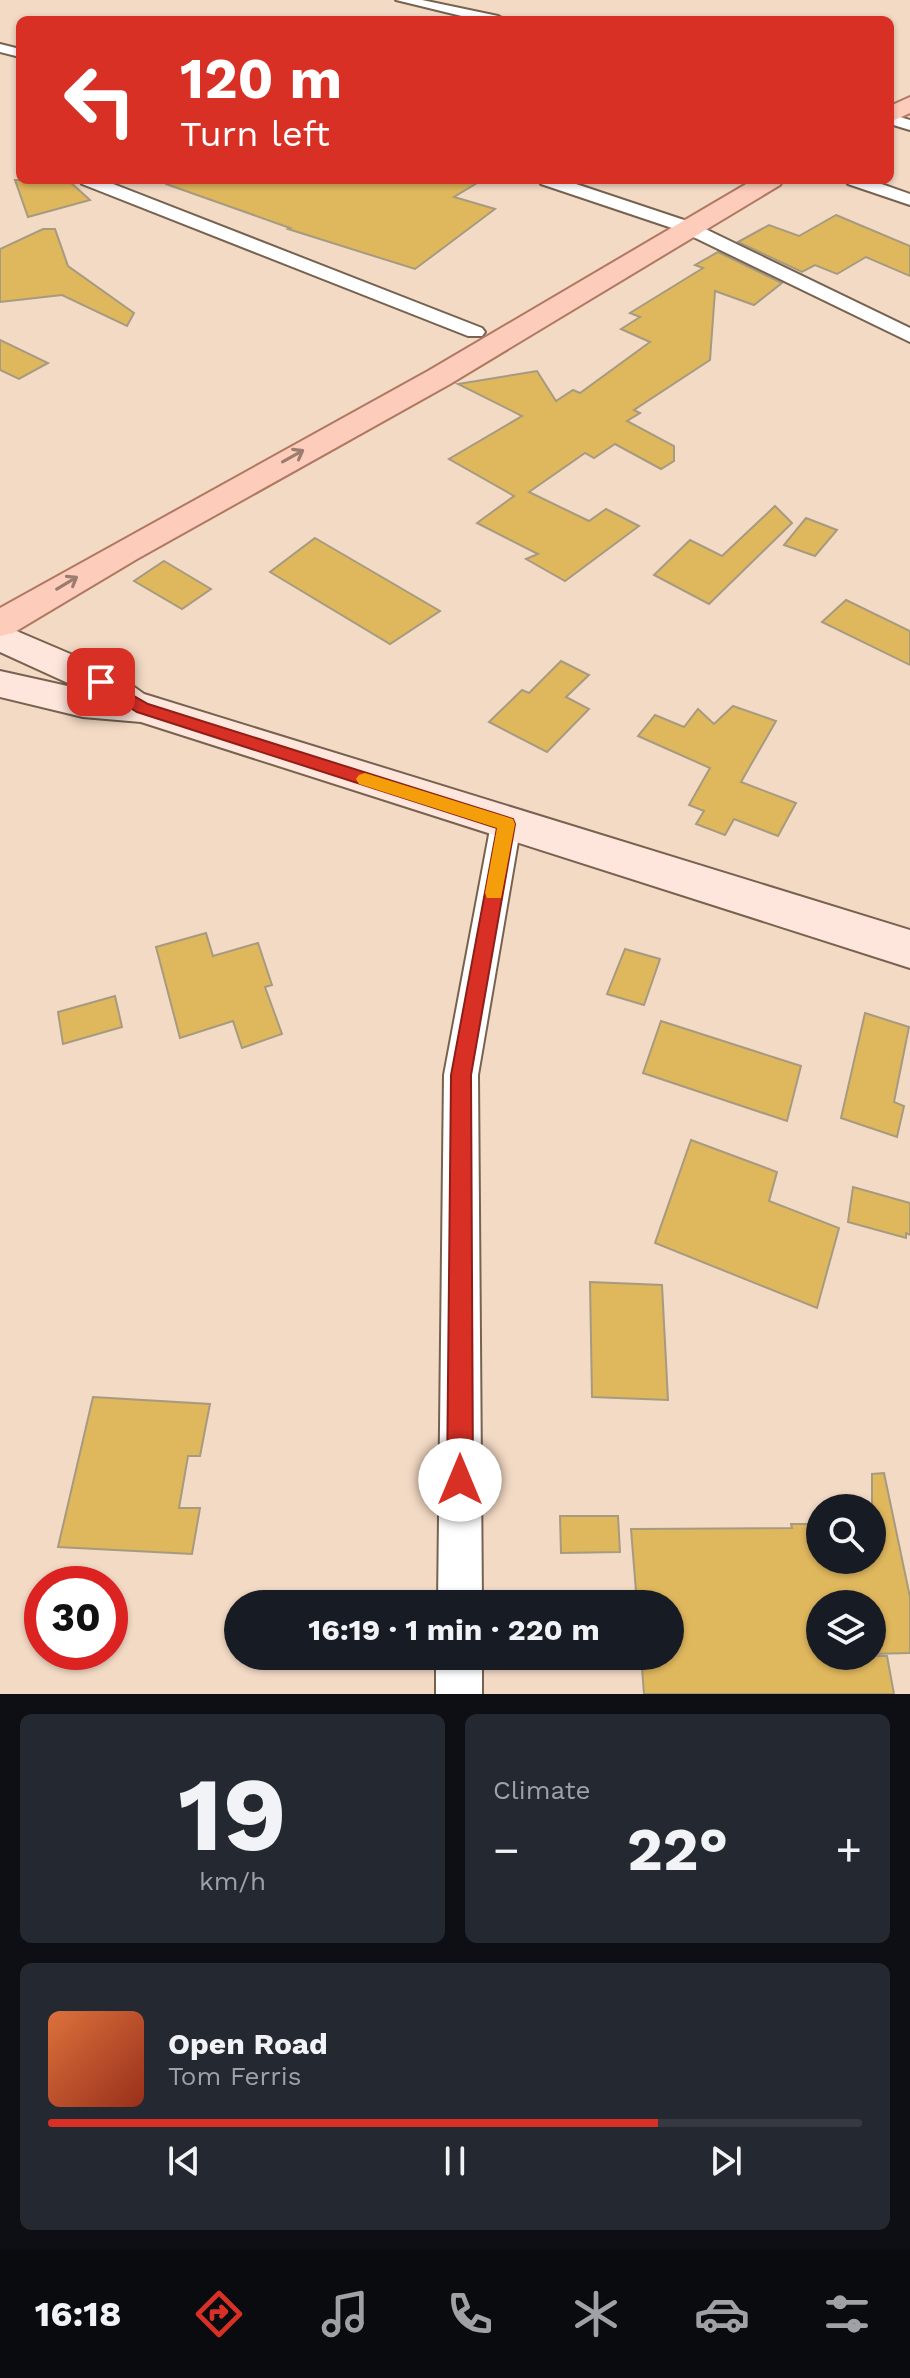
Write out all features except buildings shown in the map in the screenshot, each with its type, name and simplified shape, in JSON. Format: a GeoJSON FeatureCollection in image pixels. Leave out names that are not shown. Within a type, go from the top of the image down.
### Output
{"type":"FeatureCollection","features":[{"type":"Feature","properties":{"kind":"main road"},"geometry":{"type":"LineString","coordinates":[[0,624],[208,503],[500,342],[727,184]]}},
{"type":"Feature","properties":{"kind":"main road"},"geometry":{"type":"LineString","coordinates":[[0,591],[675,222],[762,184]]}},
{"type":"Feature","properties":{"kind":"main road"},"geometry":{"type":"LineString","coordinates":[[0,637],[101,682],[143,708]]}},
{"type":"Feature","properties":{"kind":"main road"},"geometry":{"type":"LineString","coordinates":[[0,684],[83,703],[143,708],[910,949]]}},
{"type":"Feature","properties":{"kind":"street"},"geometry":{"type":"LineString","coordinates":[[403,0],[479,16]]}},
{"type":"Feature","properties":{"kind":"street"},"geometry":{"type":"LineString","coordinates":[[98,184],[475,332]]}},
{"type":"Feature","properties":{"kind":"street"},"geometry":{"type":"LineString","coordinates":[[559,184],[675,222],[910,336]]}},
{"type":"Feature","properties":{"kind":"street"},"geometry":{"type":"LineString","coordinates":[[865,184],[910,200]]}},
{"type":"Feature","properties":{"kind":"street"},"geometry":{"type":"LineString","coordinates":[[460,1590],[461,1075],[506,824]]}},
{"type":"Feature","properties":{"kind":"street"},"geometry":{"type":"LineString","coordinates":[[459,1670],[459,1694]]}},
{"type":"Feature","properties":{"kind":"slow traffic"},"geometry":{"type":"LineString","coordinates":[[365,779],[506,824],[494,893]]}},
{"type":"Feature","properties":{"kind":"route"},"geometry":{"type":"LineString","coordinates":[[101,682],[143,708],[506,824],[461,1075],[460,1480]]}}]}
